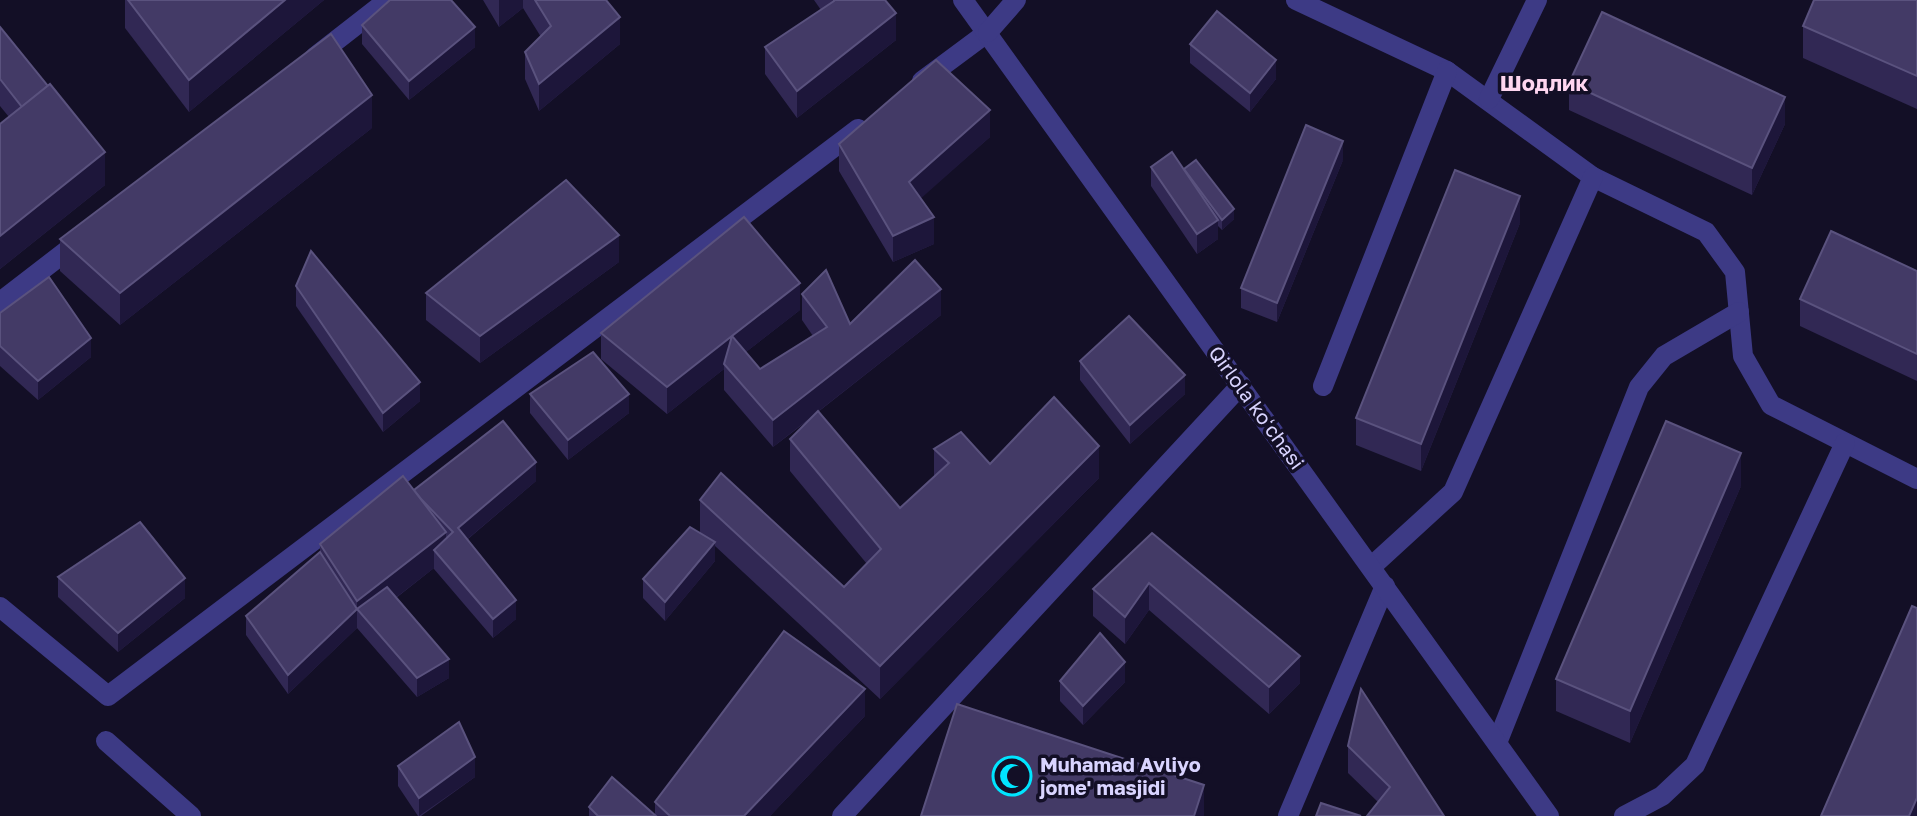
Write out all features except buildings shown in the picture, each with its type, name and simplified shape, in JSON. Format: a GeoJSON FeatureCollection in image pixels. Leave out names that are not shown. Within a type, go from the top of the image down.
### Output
{"type":"FeatureCollection","features":[{"type":"Feature","properties":{"kind":"street"},"geometry":{"type":"LineString","coordinates":[[300,68],[388,0]]}},
{"type":"Feature","properties":{"kind":"street","name":"Qirlola koʻchasi"},"geometry":{"type":"LineString","coordinates":[[963,0],[1549,816]]}},
{"type":"Feature","properties":{"kind":"street"},"geometry":{"type":"LineString","coordinates":[[911,89],[988,32],[1016,0]]}},
{"type":"Feature","properties":{"kind":"street"},"geometry":{"type":"LineString","coordinates":[[1296,0],[1447,71],[1593,177],[1706,232],[1735,272],[1743,356],[1771,405],[1917,479]]}},
{"type":"Feature","properties":{"kind":"street"},"geometry":{"type":"LineString","coordinates":[[1489,99],[1537,0]]}},
{"type":"Feature","properties":{"kind":"street"},"geometry":{"type":"LineString","coordinates":[[1323,386],[1447,71]]}},
{"type":"Feature","properties":{"kind":"street"},"geometry":{"type":"LineString","coordinates":[[0,607],[108,696],[873,118]]}},
{"type":"Feature","properties":{"kind":"street"},"geometry":{"type":"LineString","coordinates":[[1371,567],[1453,492],[1593,177]]}},
{"type":"Feature","properties":{"kind":"street"},"geometry":{"type":"LineString","coordinates":[[0,302],[100,224]]}},
{"type":"Feature","properties":{"kind":"street"},"geometry":{"type":"LineString","coordinates":[[1497,743],[1639,387],[1664,356],[1739,312]]}},
{"type":"Feature","properties":{"kind":"street"},"geometry":{"type":"LineString","coordinates":[[842,816],[1241,385]]}},
{"type":"Feature","properties":{"kind":"street"},"geometry":{"type":"LineString","coordinates":[[1624,816],[1662,796],[1695,765],[1845,443]]}},
{"type":"Feature","properties":{"kind":"street"},"geometry":{"type":"LineString","coordinates":[[1288,816],[1385,586]]}},
{"type":"Feature","properties":{"kind":"street"},"geometry":{"type":"LineString","coordinates":[[106,741],[191,816]]}},
{"type":"Feature","properties":{"kind":"place","name":"Muhamad Avliyo jome' masjidi"},"geometry":{"type":"Point","coordinates":[1012,776]}},
{"type":"Feature","properties":{"kind":"district","name":"Шодлик"},"geometry":{"type":"Point","coordinates":[1544,82]}}]}
